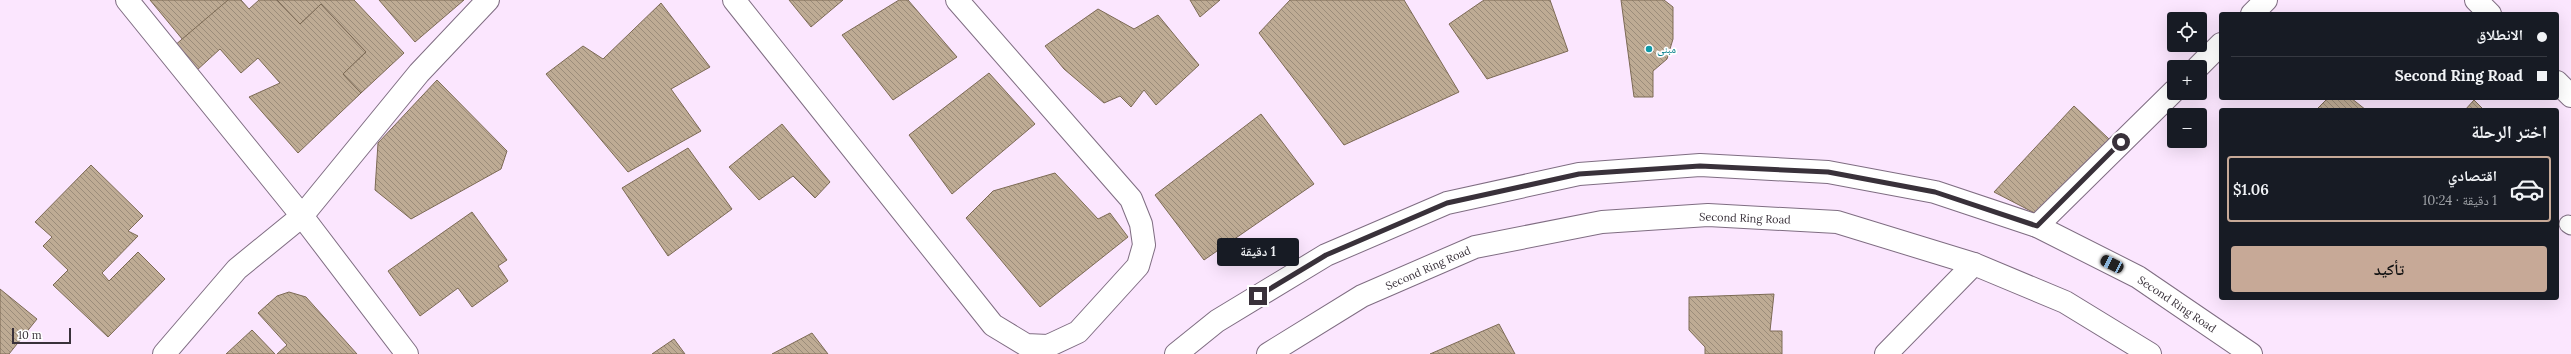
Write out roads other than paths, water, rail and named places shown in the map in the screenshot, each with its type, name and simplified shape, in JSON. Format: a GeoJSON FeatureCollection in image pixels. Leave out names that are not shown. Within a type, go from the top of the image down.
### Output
{"type":"FeatureCollection","features":[{"type":"Feature","properties":{"kind":"street"},"geometry":{"type":"LineString","coordinates":[[127,0],[302,216],[407,354]]}},
{"type":"Feature","properties":{"kind":"street"},"geometry":{"type":"LineString","coordinates":[[164,354],[238,270],[302,216],[420,73],[488,0]]}},
{"type":"Feature","properties":{"kind":"street"},"geometry":{"type":"LineString","coordinates":[[734,0],[993,325],[1026,345],[1048,346],[1078,332],[1138,266],[1144,245],[1141,224],[1132,199],[957,0]]}},
{"type":"Feature","properties":{"kind":"street"},"geometry":{"type":"LineString","coordinates":[[2254,12],[2266,0]]}},
{"type":"Feature","properties":{"kind":"street"},"geometry":{"type":"LineString","coordinates":[[2476,0],[2488,12]]}},
{"type":"Feature","properties":{"kind":"street"},"geometry":{"type":"LineString","coordinates":[[2205,60],[2219,46]]}},
{"type":"Feature","properties":{"kind":"street"},"geometry":{"type":"LineString","coordinates":[[2559,84],[2571,96]]}},
{"type":"Feature","properties":{"kind":"street"},"geometry":{"type":"LineString","coordinates":[[2037,226],[2167,98]]}},
{"type":"Feature","properties":{"kind":"street","name":"Second Ring Road"},"geometry":{"type":"LineString","coordinates":[[1176,354],[1217,321],[1326,255],[1447,203],[1579,174],[1700,166],[1828,172],[1935,192],[2037,226],[2138,277],[2251,354]]}},
{"type":"Feature","properties":{"kind":"street","name":"Second Ring Road"},"geometry":{"type":"LineString","coordinates":[[1268,354],[1362,296],[1475,247],[1602,222],[1708,214],[1837,222],[1974,264],[2065,302],[2150,354]]}},
{"type":"Feature","properties":{"kind":"street"},"geometry":{"type":"LineString","coordinates":[[1886,354],[1974,264]]}},
{"type":"Feature","properties":{"kind":"place","name":"مبنى"},"geometry":{"type":"Point","coordinates":[1649,49]}}]}
